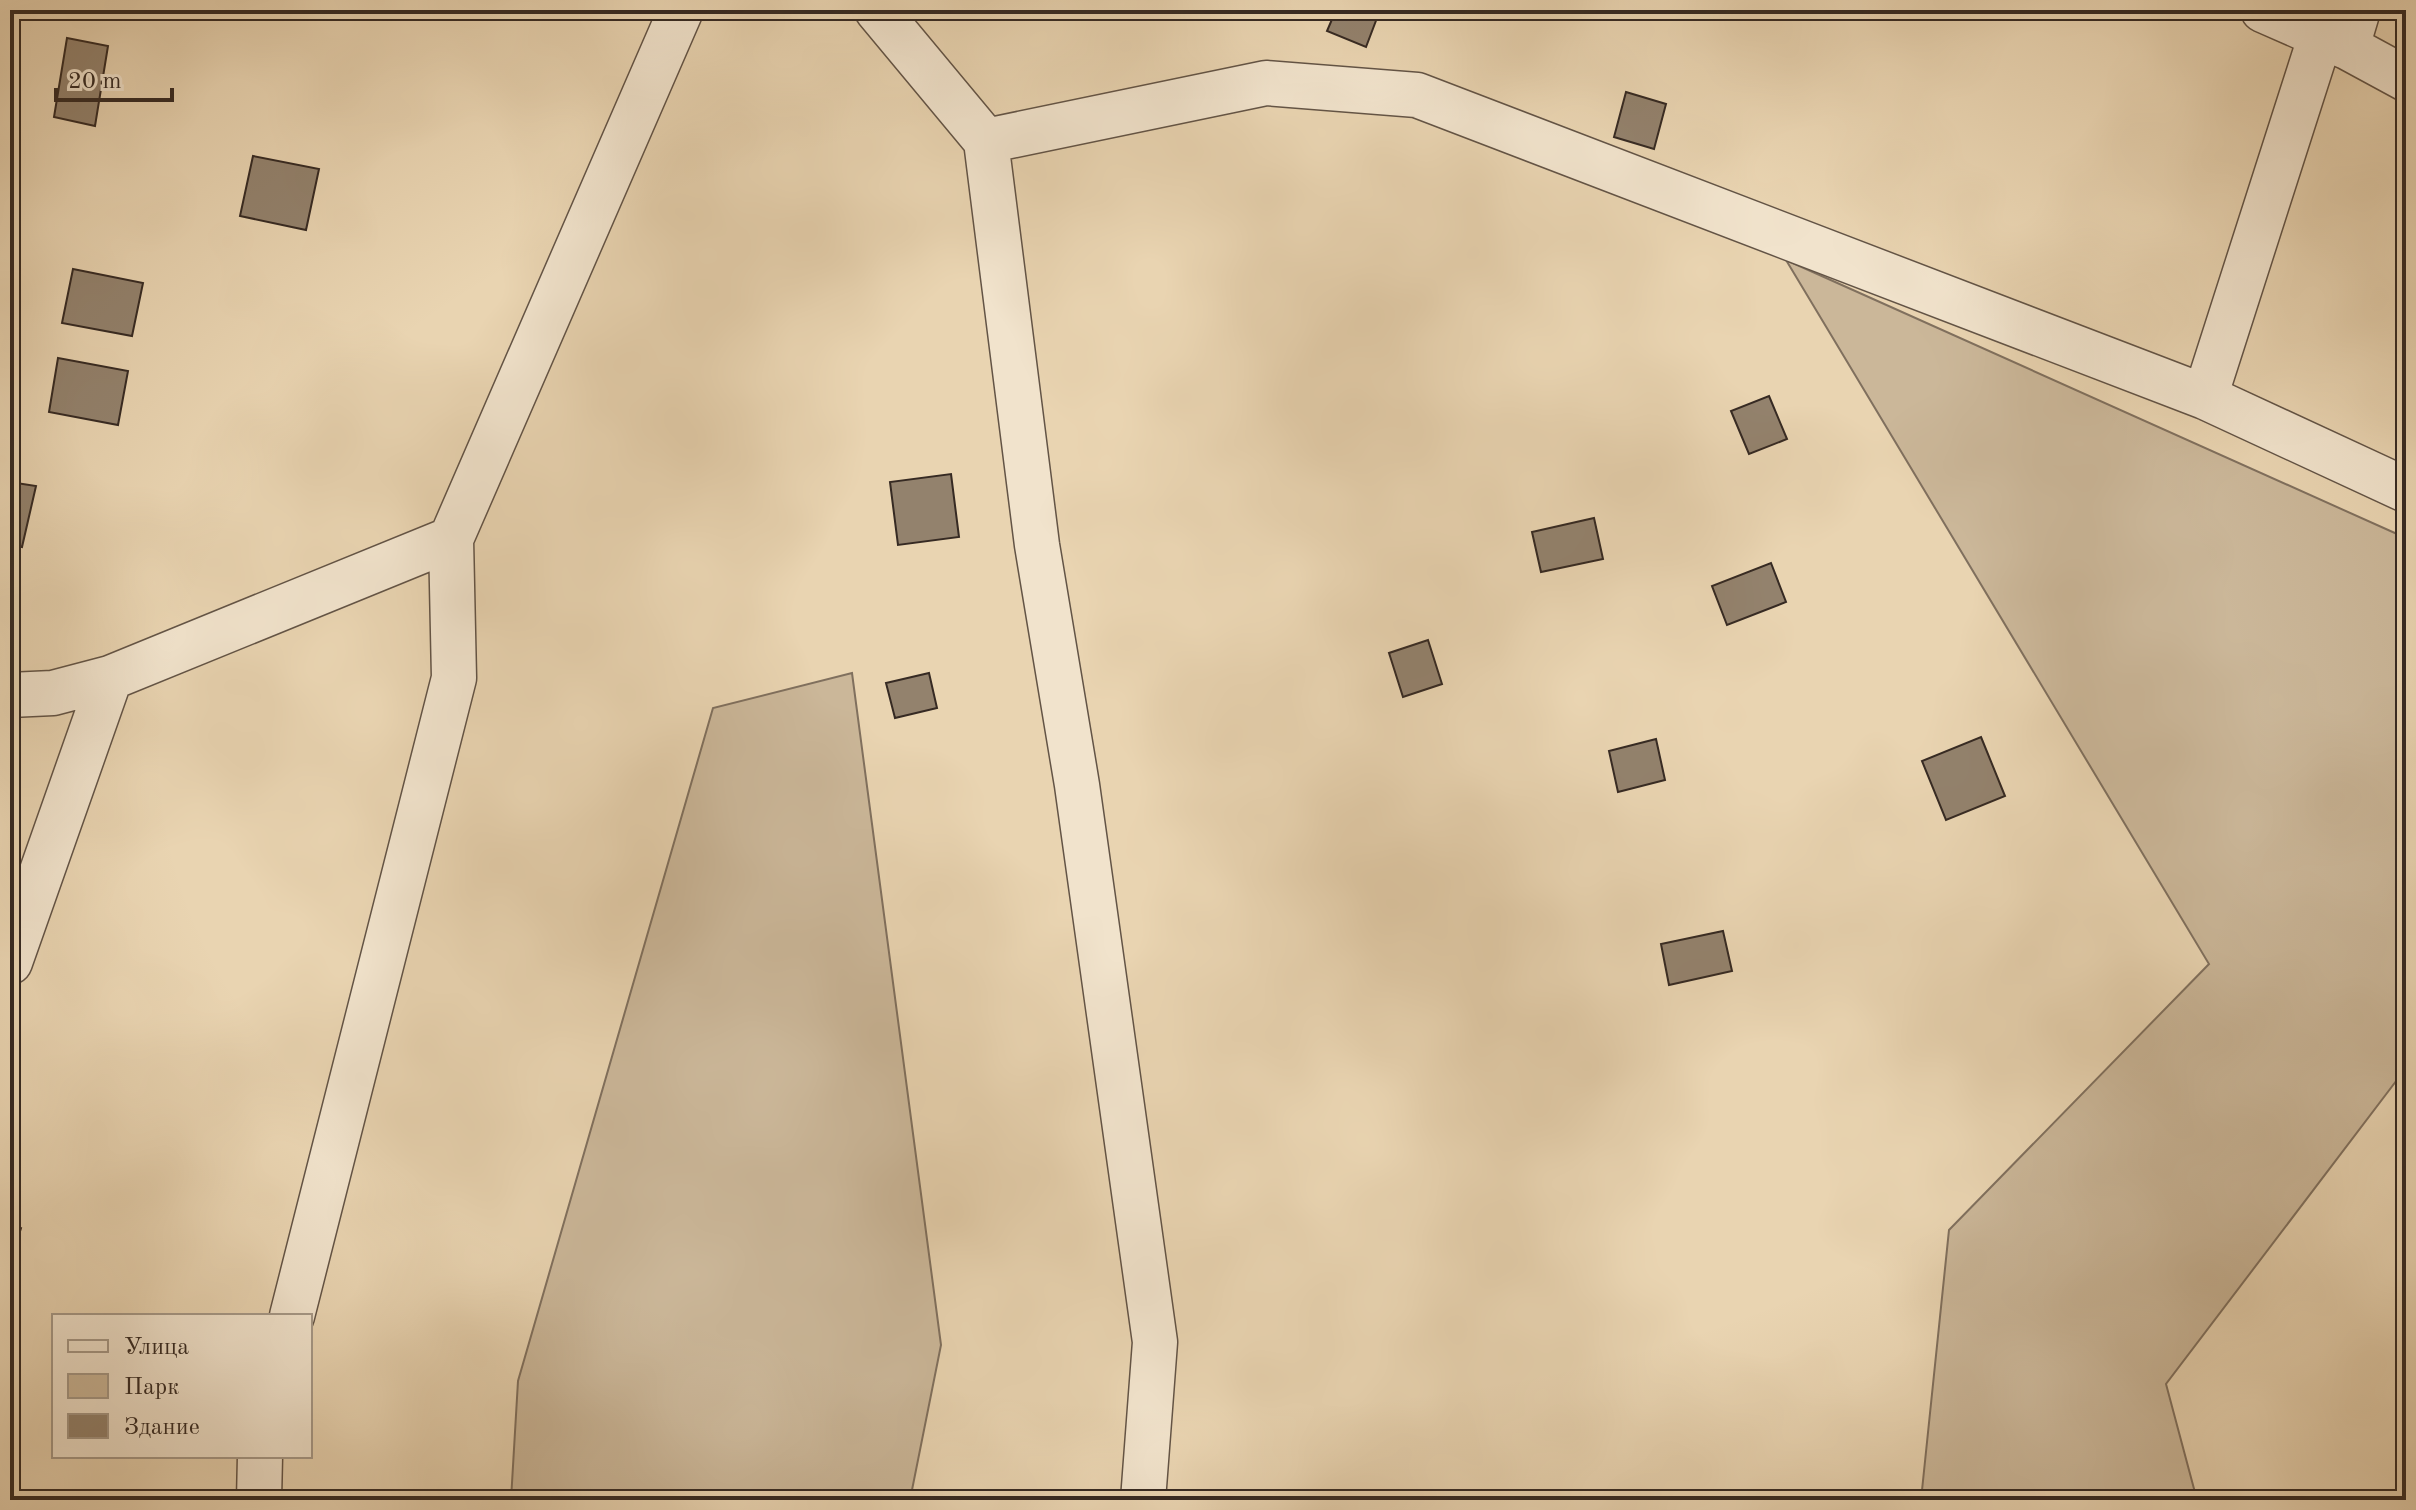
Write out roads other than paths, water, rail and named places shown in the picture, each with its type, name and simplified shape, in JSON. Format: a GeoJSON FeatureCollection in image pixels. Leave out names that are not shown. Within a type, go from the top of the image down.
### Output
{"type":"FeatureCollection","features":[{"type":"Feature","properties":{"kind":"street"},"geometry":{"type":"LineString","coordinates":[[293,1314],[454,678],[451,539],[681,10]]}},
{"type":"Feature","properties":{"kind":"street"},"geometry":{"type":"LineString","coordinates":[[877,10],[986,141],[1037,545],[1077,785],[1155,1342],[1143,1500]]}},
{"type":"Feature","properties":{"kind":"street"},"geometry":{"type":"LineString","coordinates":[[2263,10],[2342,31],[2406,79]]}},
{"type":"Feature","properties":{"kind":"street"},"geometry":{"type":"LineString","coordinates":[[2205,397],[2342,31]]}},
{"type":"Feature","properties":{"kind":"street"},"geometry":{"type":"LineString","coordinates":[[986,141],[1266,83],[1417,95],[2205,397],[2406,490]]}},
{"type":"Feature","properties":{"kind":"street"},"geometry":{"type":"LineString","coordinates":[[10,695],[53,693],[110,678],[451,539]]}},
{"type":"Feature","properties":{"kind":"street"},"geometry":{"type":"LineString","coordinates":[[10,962],[110,678]]}},
{"type":"Feature","properties":{"kind":"street"},"geometry":{"type":"LineString","coordinates":[[259,1500],[260,1458]]}}]}
